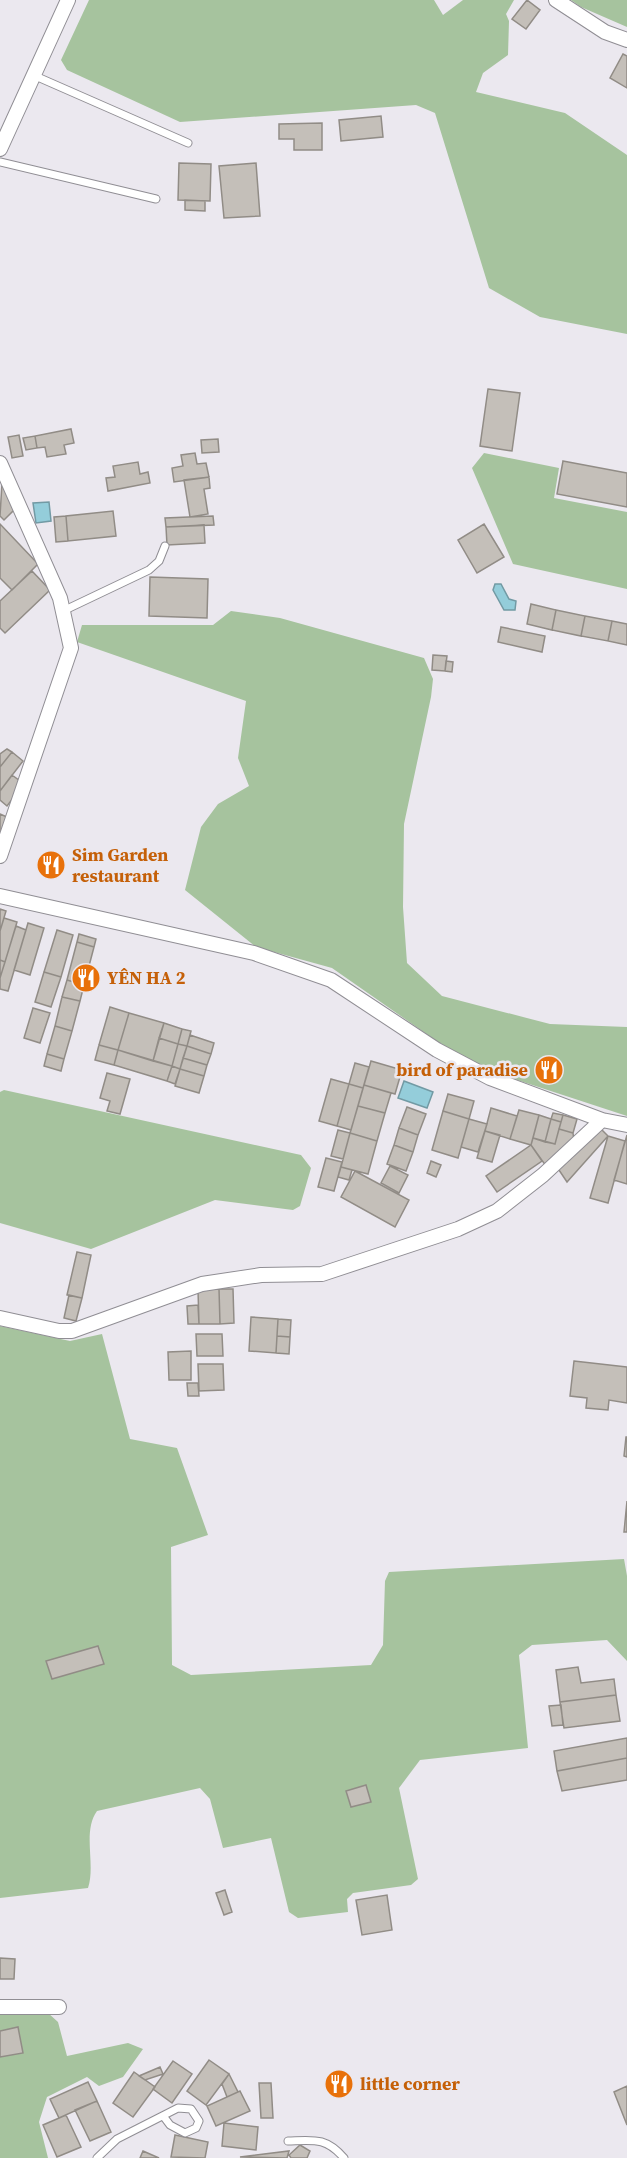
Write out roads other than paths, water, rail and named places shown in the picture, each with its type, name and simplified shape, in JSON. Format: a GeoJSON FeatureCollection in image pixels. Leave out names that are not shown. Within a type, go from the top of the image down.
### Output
{"type":"FeatureCollection","features":[{"type":"Feature","properties":{"kind":"street"},"geometry":{"type":"LineString","coordinates":[[0,149],[68,0]]}},
{"type":"Feature","properties":{"kind":"street"},"geometry":{"type":"LineString","coordinates":[[556,0],[605,32],[627,40]]}},
{"type":"Feature","properties":{"kind":"street"},"geometry":{"type":"LineString","coordinates":[[0,463],[65,610],[71,648],[0,856]]}},
{"type":"Feature","properties":{"kind":"street"},"geometry":{"type":"LineString","coordinates":[[0,896],[254,953],[331,980],[437,1050],[490,1078],[602,1120],[627,1125]]}},
{"type":"Feature","properties":{"kind":"street"},"geometry":{"type":"LineString","coordinates":[[0,1318],[59,1331],[72,1331],[202,1284],[261,1275],[322,1274],[416,1244],[458,1229],[497,1211],[543,1175],[602,1120]]}},
{"type":"Feature","properties":{"kind":"street"},"geometry":{"type":"LineString","coordinates":[[0,2007],[59,2007]]}},
{"type":"Feature","properties":{"kind":"lane"},"geometry":{"type":"LineString","coordinates":[[33,75],[188,143]]}},
{"type":"Feature","properties":{"kind":"lane"},"geometry":{"type":"LineString","coordinates":[[0,162],[156,199]]}},
{"type":"Feature","properties":{"kind":"lane"},"geometry":{"type":"LineString","coordinates":[[65,610],[148,570],[159,561],[165,546]]}},
{"type":"Feature","properties":{"kind":"lane"},"geometry":{"type":"LineString","coordinates":[[97,2158],[117,2139],[178,2108],[186,2106],[195,2113],[199,2121],[196,2128],[185,2133],[170,2125],[164,2117]]}},
{"type":"Feature","properties":{"kind":"lane"},"geometry":{"type":"LineString","coordinates":[[288,2141],[319,2140],[334,2146],[344,2158]]}},
{"type":"Feature","properties":{"kind":"water"},"geometry":{"type":"Polygon","coordinates":[[[49,502],[51,521],[36,523],[33,503],[49,502]]]}},
{"type":"Feature","properties":{"kind":"water"},"geometry":{"type":"Polygon","coordinates":[[[495,584],[501,584],[509,599],[516,601],[515,610],[504,610],[493,590],[495,584]]]}},
{"type":"Feature","properties":{"kind":"water"},"geometry":{"type":"Polygon","coordinates":[[[404,1081],[433,1092],[427,1108],[398,1098],[404,1081]]]}},
{"type":"Feature","properties":{"kind":"place","name":"Sim Garden restaurant"},"geometry":{"type":"Point","coordinates":[51,865]}},
{"type":"Feature","properties":{"kind":"place","name":"YÊN HA 2"},"geometry":{"type":"Point","coordinates":[86,978]}},
{"type":"Feature","properties":{"kind":"place","name":"bird of paradise"},"geometry":{"type":"Point","coordinates":[549,1070]}},
{"type":"Feature","properties":{"kind":"place","name":"little corner"},"geometry":{"type":"Point","coordinates":[339,2084]}}]}
